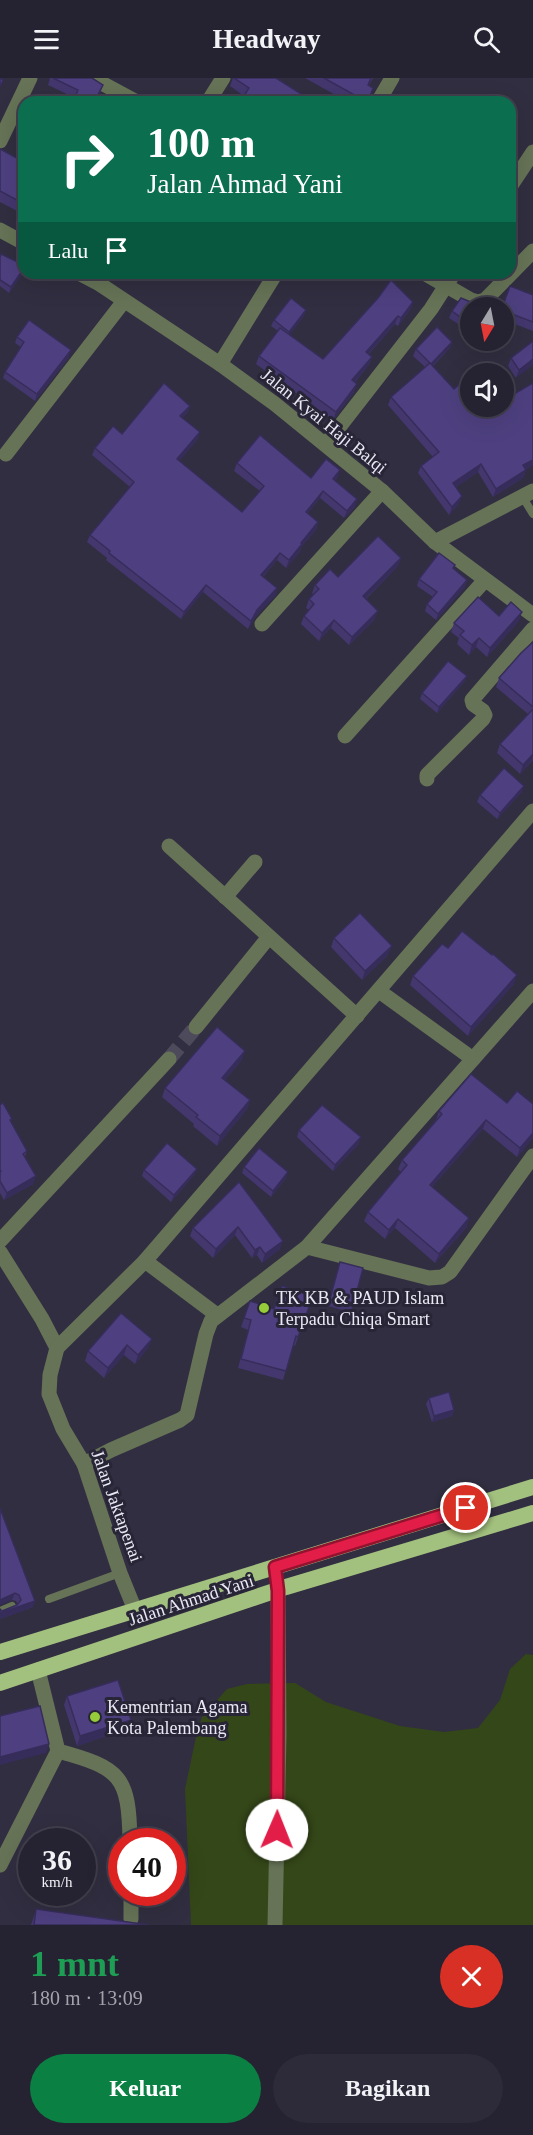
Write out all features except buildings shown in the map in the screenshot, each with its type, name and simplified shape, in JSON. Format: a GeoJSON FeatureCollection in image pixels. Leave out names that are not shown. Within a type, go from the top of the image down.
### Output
{"type":"FeatureCollection","features":[{"type":"Feature","properties":{"kind":"highway","name":"Jalan Ahmad Yani"},"geometry":{"type":"LineString","coordinates":[[0,1652],[533,1487]]}},
{"type":"Feature","properties":{"kind":"highway","name":"Jalan Ahmad Yani"},"geometry":{"type":"LineString","coordinates":[[0,1683],[286,1587],[533,1513]]}},
{"type":"Feature","properties":{"kind":"highway"},"geometry":{"type":"LineString","coordinates":[[275,1567],[278,1591]]}},
{"type":"Feature","properties":{"kind":"street"},"geometry":{"type":"LineString","coordinates":[[21,96],[30,78]]}},
{"type":"Feature","properties":{"kind":"street"},"geometry":{"type":"LineString","coordinates":[[92,78],[126,96]]}},
{"type":"Feature","properties":{"kind":"street"},"geometry":{"type":"LineString","coordinates":[[212,96],[223,78]]}},
{"type":"Feature","properties":{"kind":"street"},"geometry":{"type":"LineString","coordinates":[[382,96],[392,78]]}},
{"type":"Feature","properties":{"kind":"street"},"geometry":{"type":"LineString","coordinates":[[0,141],[18,103]]}},
{"type":"Feature","properties":{"kind":"street"},"geometry":{"type":"LineString","coordinates":[[516,178],[533,152]]}},
{"type":"Feature","properties":{"kind":"street"},"geometry":{"type":"LineString","coordinates":[[0,230],[18,240]]}},
{"type":"Feature","properties":{"kind":"street"},"geometry":{"type":"LineString","coordinates":[[516,268],[533,251]]}},
{"type":"Feature","properties":{"kind":"street","name":"Jalan Kyai Haji Balqi"},"geometry":{"type":"LineString","coordinates":[[102,279],[124,301],[220,364],[326,444],[382,491],[435,542],[533,615]]}},
{"type":"Feature","properties":{"kind":"street"},"geometry":{"type":"LineString","coordinates":[[220,364],[272,279]]}},
{"type":"Feature","properties":{"kind":"street"},"geometry":{"type":"LineString","coordinates":[[326,444],[431,309],[450,279],[471,300],[478,302],[485,300],[506,279]]}},
{"type":"Feature","properties":{"kind":"street"},"geometry":{"type":"LineString","coordinates":[[6,454],[124,301]]}},
{"type":"Feature","properties":{"kind":"street"},"geometry":{"type":"LineString","coordinates":[[262,624],[382,491]]}},
{"type":"Feature","properties":{"kind":"street"},"geometry":{"type":"LineString","coordinates":[[435,542],[528,494]]}},
{"type":"Feature","properties":{"kind":"street"},"geometry":{"type":"LineString","coordinates":[[345,736],[485,580]]}},
{"type":"Feature","properties":{"kind":"street"},"geometry":{"type":"LineString","coordinates":[[427,779],[427,775],[483,719],[485,715],[483,711],[473,704],[472,700],[533,629]]}},
{"type":"Feature","properties":{"kind":"street"},"geometry":{"type":"LineString","coordinates":[[0,1252],[42,1319],[57,1348],[145,1261],[533,811]]}},
{"type":"Feature","properties":{"kind":"street"},"geometry":{"type":"LineString","coordinates":[[169,846],[268,938],[357,1016]]}},
{"type":"Feature","properties":{"kind":"street"},"geometry":{"type":"LineString","coordinates":[[225,897],[255,862]]}},
{"type":"Feature","properties":{"kind":"street"},"geometry":{"type":"LineString","coordinates":[[196,1027],[268,938]]}},
{"type":"Feature","properties":{"kind":"street"},"geometry":{"type":"LineString","coordinates":[[379,991],[473,1059]]}},
{"type":"Feature","properties":{"kind":"street"},"geometry":{"type":"LineString","coordinates":[[84,1464],[187,1415],[208,1327],[217,1315],[307,1247],[533,991]]}},
{"type":"Feature","properties":{"kind":"street"},"geometry":{"type":"LineString","coordinates":[[0,1241],[169,1059]]}},
{"type":"Feature","properties":{"kind":"street"},"geometry":{"type":"LineString","coordinates":[[307,1247],[429,1278],[442,1277],[450,1272],[533,1156]]}},
{"type":"Feature","properties":{"kind":"street"},"geometry":{"type":"LineString","coordinates":[[145,1261],[217,1315]]}},
{"type":"Feature","properties":{"kind":"street","name":"Jalan Jaktapenai"},"geometry":{"type":"LineString","coordinates":[[57,1348],[50,1375],[49,1394],[56,1413],[84,1464],[120,1573],[135,1610]]}},
{"type":"Feature","properties":{"kind":"street"},"geometry":{"type":"LineString","coordinates":[[275,1925],[279,1735],[278,1591]]}},
{"type":"Feature","properties":{"kind":"street"},"geometry":{"type":"LineString","coordinates":[[0,1865],[58,1751],[38,1670]]}},
{"type":"Feature","properties":{"kind":"street"},"geometry":{"type":"LineString","coordinates":[[58,1751],[106,1767],[128,1796],[129,1828]]}},
{"type":"Feature","properties":{"kind":"street"},"geometry":{"type":"LineString","coordinates":[[131,1906],[131,1919]]}},
{"type":"Feature","properties":{"kind":"lane"},"geometry":{"type":"LineString","coordinates":[[528,494],[533,514]]}},
{"type":"Feature","properties":{"kind":"lane"},"geometry":{"type":"LineString","coordinates":[[49,1599],[120,1573]]}},
{"type":"Feature","properties":{"kind":"lane"},"geometry":{"type":"LineString","coordinates":[[0,1611],[12,1606]]}},
{"type":"Feature","properties":{"kind":"green space"},"geometry":{"type":"Polygon","coordinates":[[[526,1654],[533,1655],[533,1925],[191,1925],[185,1789],[202,1717],[227,1689],[247,1684],[295,1683],[326,1702],[400,1726],[444,1732],[478,1728],[500,1700],[510,1669],[526,1654]]]}},
{"type":"Feature","properties":{"kind":"tunnel"},"geometry":{"type":"LineString","coordinates":[[169,1059],[196,1027]]}},
{"type":"Feature","properties":{"kind":"place","name":"TK KB & PAUD Islam Terpadu Chiqa Smart"},"geometry":{"type":"Point","coordinates":[264,1308]}},
{"type":"Feature","properties":{"kind":"place","name":"Kementrian Agama Kota Palembang"},"geometry":{"type":"Point","coordinates":[95,1717]}},
{"type":"Feature","properties":{"kind":"route"},"geometry":{"type":"LineString","coordinates":[[277,1830],[278,1591],[275,1567],[466,1508]]}}]}
